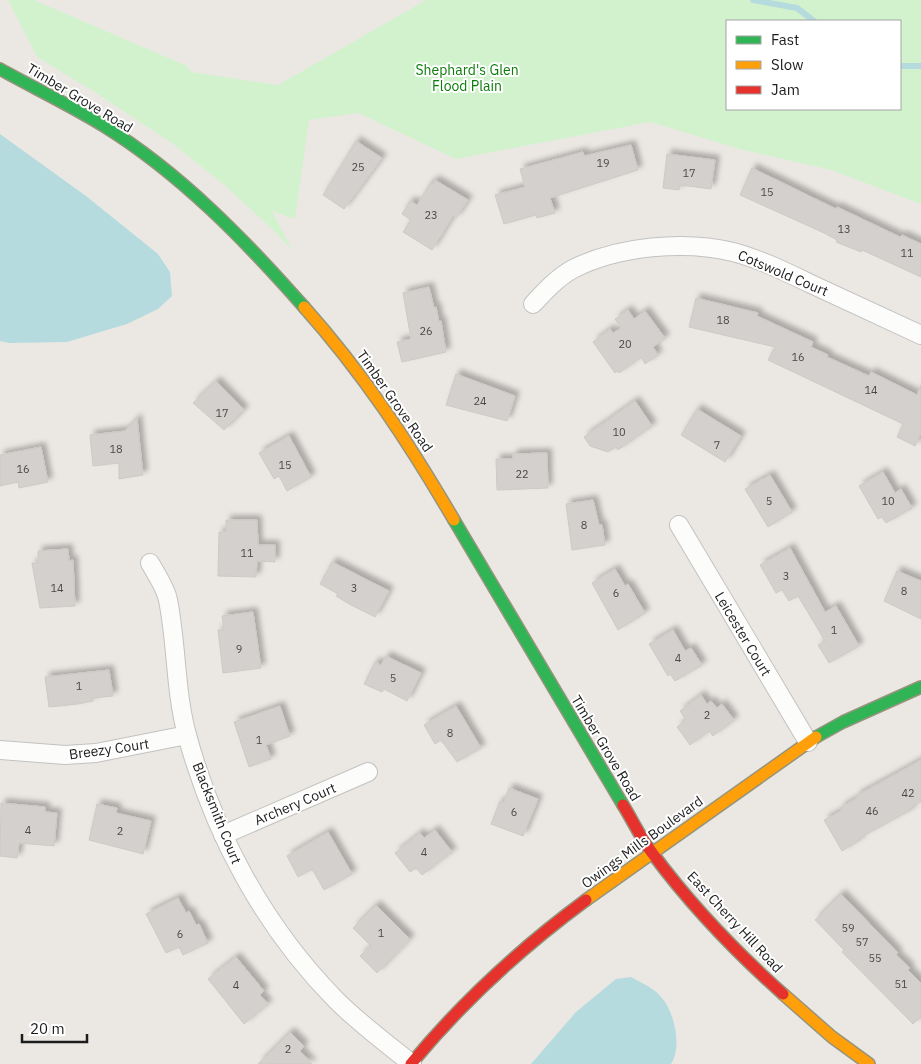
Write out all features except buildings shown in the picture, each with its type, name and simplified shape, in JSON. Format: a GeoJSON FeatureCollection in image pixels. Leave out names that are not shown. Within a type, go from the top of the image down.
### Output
{"type":"FeatureCollection","features":[{"type":"Feature","properties":{"kind":"street","name":"Timber Grove Road"},"geometry":{"type":"LineString","coordinates":[[0,69],[104,126],[167,171],[218,216],[281,281],[334,341],[388,412],[429,477],[569,716],[652,853]]}},
{"type":"Feature","properties":{"kind":"street","name":"Cotswold Court"},"geometry":{"type":"LineString","coordinates":[[534,304],[552,284],[573,269],[598,260],[629,252],[668,246],[699,247],[733,252],[769,264],[921,334]]}},
{"type":"Feature","properties":{"kind":"street","name":"Leicester Court"},"geometry":{"type":"LineString","coordinates":[[679,525],[808,742]]}},
{"type":"Feature","properties":{"kind":"street","name":"Blacksmith Court"},"geometry":{"type":"LineString","coordinates":[[150,563],[168,598],[179,693],[187,734],[223,835],[243,876],[263,908],[317,978],[364,1025],[412,1064]]}},
{"type":"Feature","properties":{"kind":"street","name":"Owings Mills Boulevard"},"geometry":{"type":"LineString","coordinates":[[412,1064],[457,1010],[498,972],[586,901],[808,742],[843,722],[921,687]]}},
{"type":"Feature","properties":{"kind":"street","name":"Breezy Court"},"geometry":{"type":"LineString","coordinates":[[0,750],[65,755],[96,753],[187,734]]}},
{"type":"Feature","properties":{"kind":"street","name":"Archery Court"},"geometry":{"type":"LineString","coordinates":[[223,835],[368,772]]}},
{"type":"Feature","properties":{"kind":"street","name":"East Cherry Hill Road"},"geometry":{"type":"LineString","coordinates":[[652,853],[710,921],[757,971],[832,1037],[869,1064]]}},
{"type":"Feature","properties":{"kind":"green space","name":"Shephard's Glen Flood Plain"},"geometry":{"type":"Polygon","coordinates":[[[8,0],[34,0],[187,66],[191,72],[278,85],[426,0],[921,0],[921,204],[831,170],[743,150],[650,122],[456,159],[358,113],[309,120],[295,219],[272,211],[292,250],[223,184],[173,144],[93,91],[37,57],[8,0]]]}},
{"type":"Feature","properties":{"kind":"water"},"geometry":{"type":"Polygon","coordinates":[[[0,134],[86,196],[158,254],[170,272],[172,296],[158,309],[127,324],[67,342],[9,343],[0,341],[0,134]]]}},
{"type":"Feature","properties":{"kind":"water"},"geometry":{"type":"Polygon","coordinates":[[[631,977],[659,994],[667,1004],[676,1031],[676,1049],[671,1064],[531,1064],[576,1012],[616,979],[631,977]]]}},
{"type":"Feature","properties":{"kind":"waterway"},"geometry":{"type":"LineString","coordinates":[[753,0],[797,8],[813,20]]}},
{"type":"Feature","properties":{"kind":"waterway"},"geometry":{"type":"LineString","coordinates":[[901,66],[921,66]]}},
{"type":"Feature","properties":{"kind":"traffic: fast"},"geometry":{"type":"LineString","coordinates":[[0,69],[104,126],[159,165],[185,186],[235,233],[304,307]]}},
{"type":"Feature","properties":{"kind":"traffic: fast"},"geometry":{"type":"LineString","coordinates":[[454,520],[623,805]]}},
{"type":"Feature","properties":{"kind":"traffic: fast"},"geometry":{"type":"LineString","coordinates":[[816,737],[843,722],[921,687]]}},
{"type":"Feature","properties":{"kind":"traffic: slow"},"geometry":{"type":"LineString","coordinates":[[304,307],[366,383],[420,464],[454,520]]}},
{"type":"Feature","properties":{"kind":"traffic: slow"},"geometry":{"type":"LineString","coordinates":[[586,900],[816,737]]}},
{"type":"Feature","properties":{"kind":"traffic: slow"},"geometry":{"type":"LineString","coordinates":[[783,994],[832,1037],[869,1064]]}},
{"type":"Feature","properties":{"kind":"traffic: jam"},"geometry":{"type":"LineString","coordinates":[[623,805],[649,848],[682,891],[731,944],[783,994]]}},
{"type":"Feature","properties":{"kind":"traffic: jam"},"geometry":{"type":"LineString","coordinates":[[411,1064],[430,1041],[493,977],[538,937],[586,900]]}}]}
